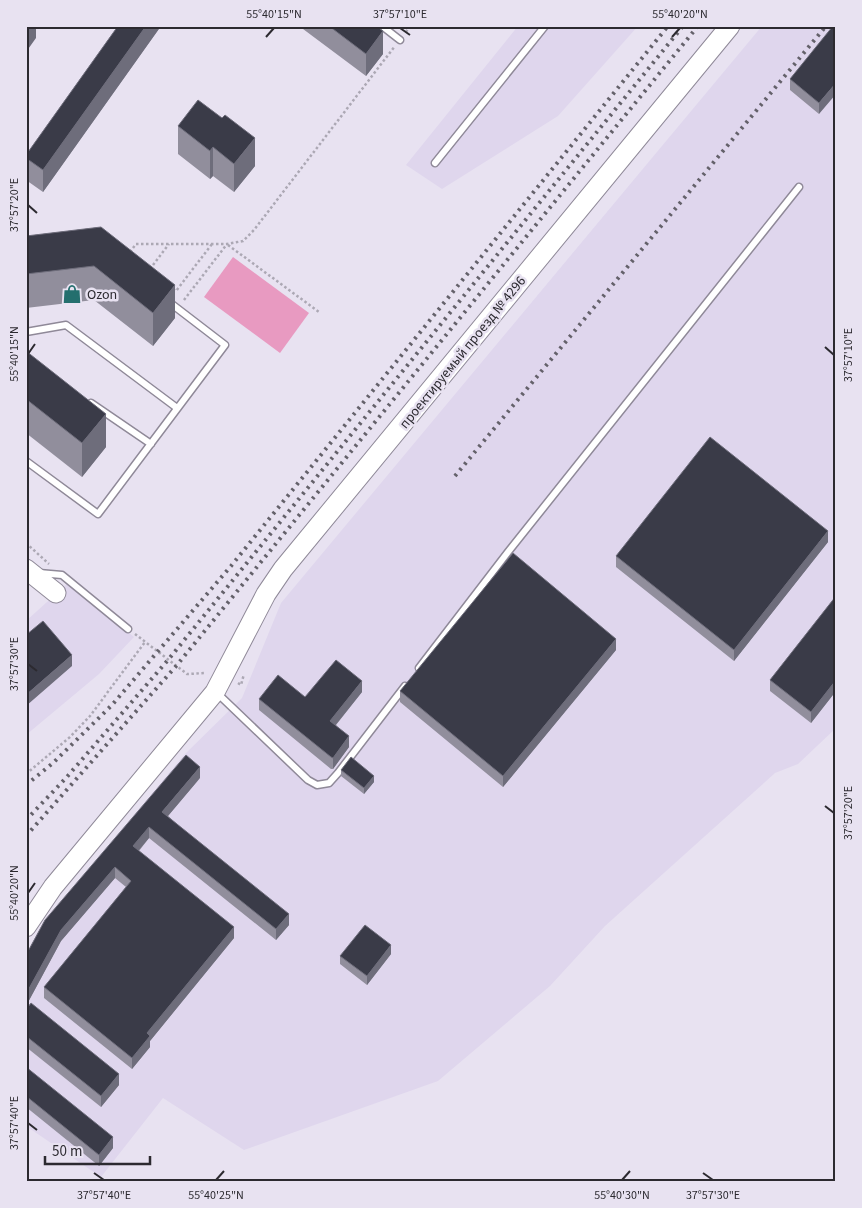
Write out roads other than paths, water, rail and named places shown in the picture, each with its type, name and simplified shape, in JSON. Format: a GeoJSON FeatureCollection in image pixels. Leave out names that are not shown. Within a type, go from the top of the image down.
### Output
{"type":"FeatureCollection","features":[{"type":"Feature","properties":{"kind":"street","name":"проектируемый проезд № 4296"},"geometry":{"type":"LineString","coordinates":[[26,927],[53,887],[215,692],[266,594],[283,569],[730,26]]}},
{"type":"Feature","properties":{"kind":"street"},"geometry":{"type":"LineString","coordinates":[[29,571],[56,593]]}},
{"type":"Feature","properties":{"kind":"lane"},"geometry":{"type":"LineString","coordinates":[[382,26],[400,40]]}},
{"type":"Feature","properties":{"kind":"lane"},"geometry":{"type":"LineString","coordinates":[[435,162],[545,26]]}},
{"type":"Feature","properties":{"kind":"lane"},"geometry":{"type":"LineString","coordinates":[[414,675],[508,552],[799,187]]}},
{"type":"Feature","properties":{"kind":"lane"},"geometry":{"type":"LineString","coordinates":[[26,461],[98,514],[225,345],[163,298]]}},
{"type":"Feature","properties":{"kind":"lane"},"geometry":{"type":"LineString","coordinates":[[26,332],[66,325],[177,408]]}},
{"type":"Feature","properties":{"kind":"lane"},"geometry":{"type":"LineString","coordinates":[[81,396],[151,444]]}},
{"type":"Feature","properties":{"kind":"lane"},"geometry":{"type":"LineString","coordinates":[[29,571],[62,575],[128,629]]}},
{"type":"Feature","properties":{"kind":"lane"},"geometry":{"type":"LineString","coordinates":[[215,692],[308,780],[318,785],[329,783],[338,773],[408,682]]}},
{"type":"Feature","properties":{"kind":"railway"},"geometry":{"type":"LineString","coordinates":[[26,785],[53,763],[112,705],[231,566],[668,26]]}},
{"type":"Feature","properties":{"kind":"railway"},"geometry":{"type":"LineString","coordinates":[[26,820],[66,778],[168,660],[683,26]]}},
{"type":"Feature","properties":{"kind":"railway"},"geometry":{"type":"LineString","coordinates":[[26,836],[177,665],[698,26]]}},
{"type":"Feature","properties":{"kind":"railway"},"geometry":{"type":"LineString","coordinates":[[455,476],[826,26]]}},
{"type":"Feature","properties":{"kind":"place","name":"Ozon"},"geometry":{"type":"Point","coordinates":[72,294]}}]}
